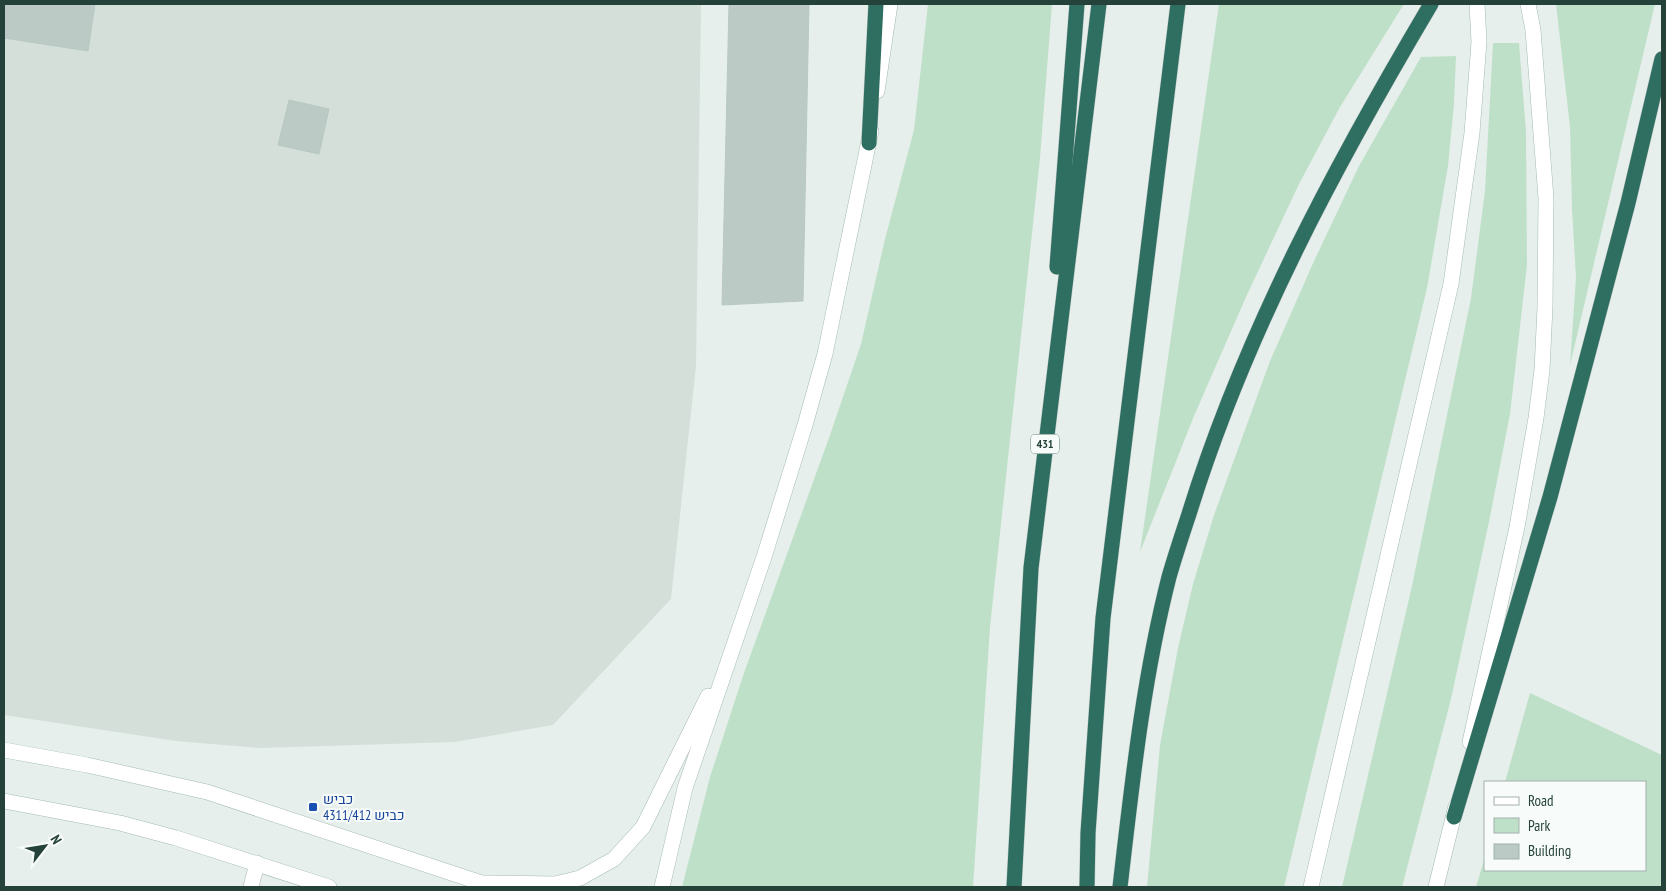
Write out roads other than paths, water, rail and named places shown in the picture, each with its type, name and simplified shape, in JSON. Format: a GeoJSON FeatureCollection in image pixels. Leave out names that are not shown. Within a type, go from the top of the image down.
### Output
{"type":"FeatureCollection","features":[{"type":"Feature","properties":{"kind":"highway"},"geometry":{"type":"LineString","coordinates":[[869,143],[876,4]]}},
{"type":"Feature","properties":{"kind":"highway"},"geometry":{"type":"LineString","coordinates":[[1043,463],[1077,4]]}},
{"type":"Feature","properties":{"kind":"highway","name":"431"},"geometry":{"type":"LineString","coordinates":[[1014,887],[1031,568],[1100,4]]}},
{"type":"Feature","properties":{"kind":"highway"},"geometry":{"type":"LineString","coordinates":[[1087,887],[1088,832],[1103,618],[1178,4]]}},
{"type":"Feature","properties":{"kind":"highway"},"geometry":{"type":"LineString","coordinates":[[1172,52],[1182,4]]}},
{"type":"Feature","properties":{"kind":"highway"},"geometry":{"type":"LineString","coordinates":[[1120,887],[1142,714],[1156,638],[1169,576],[1202,471],[1251,345],[1294,254],[1382,86],[1431,4]]}},
{"type":"Feature","properties":{"kind":"highway"},"geometry":{"type":"LineString","coordinates":[[1454,817],[1550,497],[1628,203],[1662,59]]}},
{"type":"Feature","properties":{"kind":"main road"},"geometry":{"type":"LineString","coordinates":[[662,887],[672,835],[685,788],[805,425],[824,354],[869,143],[890,4]]}},
{"type":"Feature","properties":{"kind":"main road"},"geometry":{"type":"LineString","coordinates":[[1310,887],[1451,284],[1472,133],[1479,42],[1477,4]]}},
{"type":"Feature","properties":{"kind":"main road"},"geometry":{"type":"LineString","coordinates":[[1436,887],[1454,817],[1517,527],[1536,418],[1542,370],[1545,307],[1546,198],[1533,30],[1528,4]]}},
{"type":"Feature","properties":{"kind":"main road"},"geometry":{"type":"LineString","coordinates":[[479,883],[556,884],[580,878],[614,859],[643,827],[735,641]]}},
{"type":"Feature","properties":{"kind":"main road"},"geometry":{"type":"LineString","coordinates":[[4,750],[86,765],[207,792],[494,887]]}},
{"type":"Feature","properties":{"kind":"main road"},"geometry":{"type":"LineString","coordinates":[[4,800],[120,823],[176,838],[330,887]]}},
{"type":"Feature","properties":{"kind":"main road"},"geometry":{"type":"LineString","coordinates":[[251,887],[257,863]]}},
{"type":"Feature","properties":{"kind":"place","name":"כביש 4311/כביש 412"},"geometry":{"type":"Point","coordinates":[313,807]}}]}
